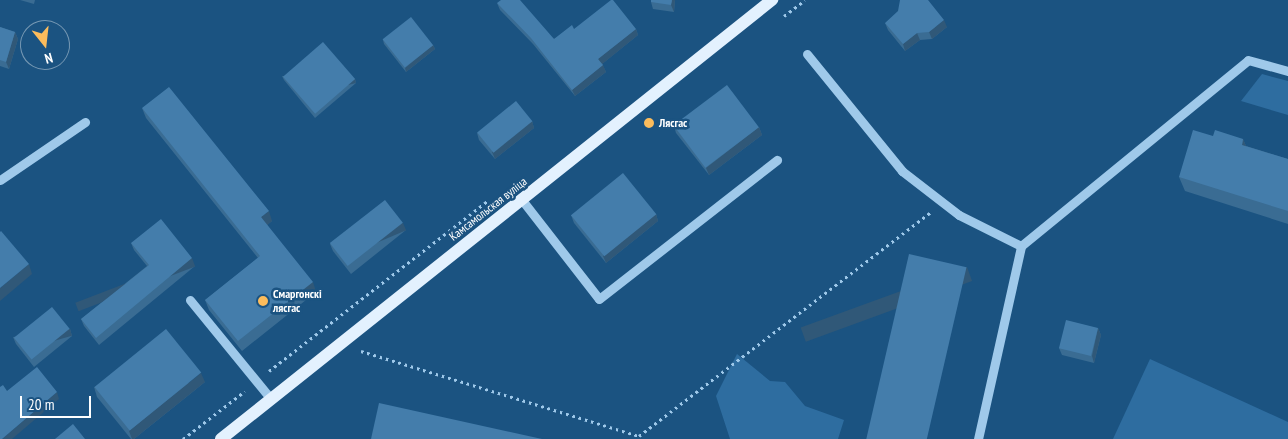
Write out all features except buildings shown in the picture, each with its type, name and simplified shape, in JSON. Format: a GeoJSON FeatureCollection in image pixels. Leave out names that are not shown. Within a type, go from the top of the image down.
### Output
{"type":"FeatureCollection","features":[{"type":"Feature","properties":{"kind":"main road","name":"Камсамольская вуліца"},"geometry":{"type":"LineString","coordinates":[[221,439],[772,0]]}},
{"type":"Feature","properties":{"kind":"lane"},"geometry":{"type":"LineString","coordinates":[[807,54],[902,171],[959,215],[1021,246]]}},
{"type":"Feature","properties":{"kind":"lane"},"geometry":{"type":"LineString","coordinates":[[978,439],[1021,246],[1248,60],[1288,72]]}},
{"type":"Feature","properties":{"kind":"lane"},"geometry":{"type":"LineString","coordinates":[[0,180],[85,122]]}},
{"type":"Feature","properties":{"kind":"lane"},"geometry":{"type":"LineString","coordinates":[[522,200],[599,299],[777,160]]}},
{"type":"Feature","properties":{"kind":"lane"},"geometry":{"type":"LineString","coordinates":[[190,300],[271,399]]}},
{"type":"Feature","properties":{"kind":"path"},"geometry":{"type":"LineString","coordinates":[[183,439],[493,196]]}},
{"type":"Feature","properties":{"kind":"path"},"geometry":{"type":"LineString","coordinates":[[362,351],[639,436],[944,203]]}},
{"type":"Feature","properties":{"kind":"shaded area"},"geometry":{"type":"Polygon","coordinates":[[[1262,74],[1288,81],[1288,115],[1241,101],[1262,74]]]}},
{"type":"Feature","properties":{"kind":"shaded area"},"geometry":{"type":"Polygon","coordinates":[[[737,354],[770,381],[785,382],[805,406],[844,420],[838,439],[730,439],[716,396],[737,354]]]}},
{"type":"Feature","properties":{"kind":"shaded area"},"geometry":{"type":"Polygon","coordinates":[[[1150,359],[1288,422],[1288,439],[1113,439],[1150,359]]]}},
{"type":"Feature","properties":{"kind":"place","name":"Лясгас"},"geometry":{"type":"Point","coordinates":[649,123]}},
{"type":"Feature","properties":{"kind":"place","name":"Смаргонскі лясгас"},"geometry":{"type":"Point","coordinates":[263,301]}}]}
